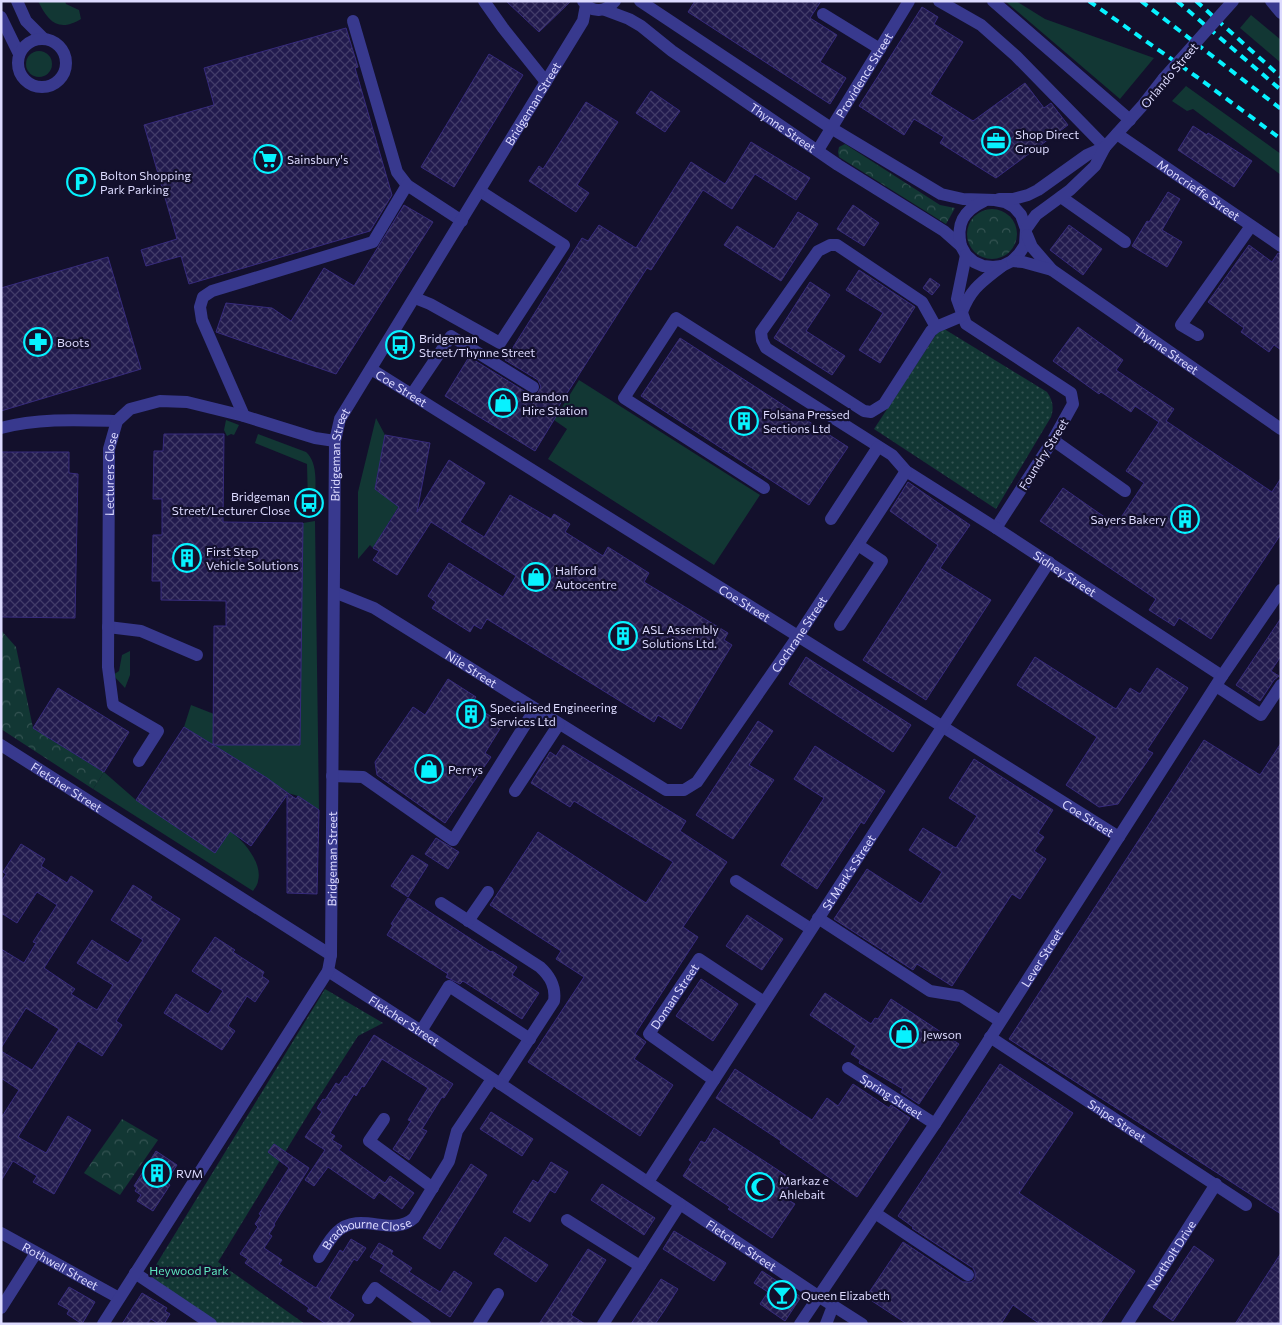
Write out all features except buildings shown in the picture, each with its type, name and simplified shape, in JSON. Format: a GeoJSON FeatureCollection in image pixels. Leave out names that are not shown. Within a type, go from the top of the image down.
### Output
{"type":"FeatureCollection","features":[{"type":"Feature","properties":{"kind":"street"},"geometry":{"type":"LineString","coordinates":[[17,1],[26,21],[44,39]]}},
{"type":"Feature","properties":{"kind":"street"},"geometry":{"type":"LineString","coordinates":[[484,1],[546,82]]}},
{"type":"Feature","properties":{"kind":"street","name":"Thynne Street"},"geometry":{"type":"LineString","coordinates":[[640,1],[831,128],[941,194],[963,199],[1005,202],[1014,207],[1021,215],[1032,247],[1052,270],[1281,429]]}},
{"type":"Feature","properties":{"kind":"street","name":"Providence Street"},"geometry":{"type":"LineString","coordinates":[[818,150],[909,1]]}},
{"type":"Feature","properties":{"kind":"street"},"geometry":{"type":"LineString","coordinates":[[940,1],[981,25],[1016,56],[1104,147]]}},
{"type":"Feature","properties":{"kind":"street"},"geometry":{"type":"LineString","coordinates":[[993,1],[1130,120]]}},
{"type":"Feature","properties":{"kind":"street","name":"Orlando Street"},"geometry":{"type":"LineString","coordinates":[[1026,232],[1036,215],[1061,197],[1095,166],[1104,147],[1130,120],[1164,78],[1232,1]]}},
{"type":"Feature","properties":{"kind":"street"},"geometry":{"type":"LineString","coordinates":[[1271,1],[1281,13]]}},
{"type":"Feature","properties":{"kind":"street","name":"Bridgeman Street"},"geometry":{"type":"LineString","coordinates":[[583,21],[584,3]]}},
{"type":"Feature","properties":{"kind":"street","name":"Thynne Street"},"geometry":{"type":"LineString","coordinates":[[584,3],[594,10],[606,7],[641,26],[680,56],[818,150],[944,230],[974,262],[983,266],[993,267],[1023,262],[1052,270]]}},
{"type":"Feature","properties":{"kind":"street","name":"Bridgeman Street"},"geometry":{"type":"LineString","coordinates":[[331,955],[335,441],[340,419],[583,21],[606,7]]}},
{"type":"Feature","properties":{"kind":"street"},"geometry":{"type":"LineString","coordinates":[[823,14],[880,49]]}},
{"type":"Feature","properties":{"kind":"street"},"geometry":{"type":"LineString","coordinates":[[1,17],[19,54],[18,69],[27,83],[39,88],[45,88],[56,83],[65,72],[66,59],[64,52],[59,46],[49,40],[29,42],[19,54]]}},
{"type":"Feature","properties":{"kind":"street"},"geometry":{"type":"LineString","coordinates":[[353,21],[392,161],[397,172],[407,186],[462,221]]}},
{"type":"Feature","properties":{"kind":"street","name":"Moncrieffe Street"},"geometry":{"type":"LineString","coordinates":[[1117,134],[1281,246]]}},
{"type":"Feature","properties":{"kind":"street","name":"Orlando Street"},"geometry":{"type":"LineString","coordinates":[[989,200],[1013,199],[1028,195],[1087,155],[1104,147]]}},
{"type":"Feature","properties":{"kind":"street"},"geometry":{"type":"LineString","coordinates":[[244,416],[202,320],[200,307],[203,296],[212,291],[373,242],[407,186]]}},
{"type":"Feature","properties":{"kind":"street"},"geometry":{"type":"LineString","coordinates":[[415,298],[430,304],[500,343],[564,245],[480,191]]}},
{"type":"Feature","properties":{"kind":"street"},"geometry":{"type":"LineString","coordinates":[[1061,197],[1126,242]]}},
{"type":"Feature","properties":{"kind":"street"},"geometry":{"type":"LineString","coordinates":[[962,314],[957,299],[964,251],[959,235],[960,224],[965,214],[973,206],[989,200]]}},
{"type":"Feature","properties":{"kind":"street"},"geometry":{"type":"LineString","coordinates":[[1198,336],[1181,325],[1251,226]]}},
{"type":"Feature","properties":{"kind":"street"},"geometry":{"type":"LineString","coordinates":[[936,327],[922,302],[837,245],[830,245],[818,251],[761,332],[766,348],[864,411],[871,412],[884,404],[931,331],[962,314],[968,297],[977,286],[1020,254],[1025,245],[1026,232]]}},
{"type":"Feature","properties":{"kind":"street","name":"Foundry Street"},"geometry":{"type":"LineString","coordinates":[[962,314],[966,324],[971,328],[1071,393],[1073,404],[1053,440],[996,528]]}},
{"type":"Feature","properties":{"kind":"street","name":"Sidney Street"},"geometry":{"type":"LineString","coordinates":[[764,488],[624,398],[676,318],[892,455],[906,471],[1049,562],[1219,681],[1261,715],[1281,686]]}},
{"type":"Feature","properties":{"kind":"street"},"geometry":{"type":"LineString","coordinates":[[412,394],[451,336],[533,387]]}},
{"type":"Feature","properties":{"kind":"street","name":"Coe Street"},"geometry":{"type":"LineString","coordinates":[[371,369],[1119,837]]}},
{"type":"Feature","properties":{"kind":"street","name":"Lecturers Close"},"geometry":{"type":"LineString","coordinates":[[139,761],[158,731],[113,705],[108,667],[109,449],[117,421],[130,409],[160,400],[187,402],[244,416],[315,438],[335,441]]}},
{"type":"Feature","properties":{"kind":"street"},"geometry":{"type":"LineString","coordinates":[[1,428],[29,423],[117,421]]}},
{"type":"Feature","properties":{"kind":"street"},"geometry":{"type":"LineString","coordinates":[[1053,440],[1125,491]]}},
{"type":"Feature","properties":{"kind":"street"},"geometry":{"type":"LineString","coordinates":[[831,519],[878,447]]}},
{"type":"Feature","properties":{"kind":"street","name":"Cochrane Street"},"geometry":{"type":"LineString","coordinates":[[684,790],[697,782],[798,636],[906,471]]}},
{"type":"Feature","properties":{"kind":"street"},"geometry":{"type":"LineString","coordinates":[[840,625],[882,561],[858,545]]}},
{"type":"Feature","properties":{"kind":"street","name":"St Mark's Street"},"geometry":{"type":"LineString","coordinates":[[648,1182],[1049,562]]}},
{"type":"Feature","properties":{"kind":"street","name":"Lever Street"},"geometry":{"type":"LineString","coordinates":[[800,1324],[935,1124],[1219,681],[1281,590]]}},
{"type":"Feature","properties":{"kind":"street","name":"Nile Street"},"geometry":{"type":"LineString","coordinates":[[334,592],[374,608],[666,790],[684,790]]}},
{"type":"Feature","properties":{"kind":"street"},"geometry":{"type":"LineString","coordinates":[[108,627],[141,631],[197,655]]}},
{"type":"Feature","properties":{"kind":"street"},"geometry":{"type":"LineString","coordinates":[[332,776],[363,777],[453,840],[535,709]]}},
{"type":"Feature","properties":{"kind":"street"},"geometry":{"type":"LineString","coordinates":[[515,791],[559,724]]}},
{"type":"Feature","properties":{"kind":"street","name":"Fletcher Street"},"geometry":{"type":"LineString","coordinates":[[1,745],[331,955]]}},
{"type":"Feature","properties":{"kind":"street"},"geometry":{"type":"LineString","coordinates":[[736,881],[811,929]]}},
{"type":"Feature","properties":{"kind":"street"},"geometry":{"type":"LineString","coordinates":[[468,921],[488,892]]}},
{"type":"Feature","properties":{"kind":"street","name":"Bradbourne Close"},"geometry":{"type":"LineString","coordinates":[[319,1258],[337,1232],[354,1222],[400,1226],[408,1224],[414,1218],[449,1161],[457,1131],[530,1039],[554,1002],[555,992],[552,982],[540,967],[440,903]]}},
{"type":"Feature","properties":{"kind":"street"},"geometry":{"type":"LineString","coordinates":[[818,918],[930,992],[961,996],[1000,1021]]}},
{"type":"Feature","properties":{"kind":"street"},"geometry":{"type":"LineString","coordinates":[[103,1324],[328,971],[331,955]]}},
{"type":"Feature","properties":{"kind":"street","name":"Doman Street"},"geometry":{"type":"LineString","coordinates":[[714,1080],[649,1034],[699,959],[764,1002]]}},
{"type":"Feature","properties":{"kind":"street","name":"Fletcher Street"},"geometry":{"type":"LineString","coordinates":[[328,971],[862,1324]]}},
{"type":"Feature","properties":{"kind":"street"},"geometry":{"type":"LineString","coordinates":[[420,1031],[449,986],[530,1039]]}},
{"type":"Feature","properties":{"kind":"street","name":"Snipe Street"},"geometry":{"type":"LineString","coordinates":[[990,1037],[1246,1205]]}},
{"type":"Feature","properties":{"kind":"street","name":"Spring Street"},"geometry":{"type":"LineString","coordinates":[[848,1068],[935,1124]]}},
{"type":"Feature","properties":{"kind":"street"},"geometry":{"type":"LineString","coordinates":[[384,1119],[369,1141],[432,1188]]}},
{"type":"Feature","properties":{"kind":"street","name":"Northolt Drive"},"geometry":{"type":"LineString","coordinates":[[1126,1324],[1216,1184]]}},
{"type":"Feature","properties":{"kind":"street"},"geometry":{"type":"LineString","coordinates":[[603,1324],[680,1204]]}},
{"type":"Feature","properties":{"kind":"street"},"geometry":{"type":"LineString","coordinates":[[875,1213],[968,1276]]}},
{"type":"Feature","properties":{"kind":"street"},"geometry":{"type":"LineString","coordinates":[[567,1220],[640,1266]]}},
{"type":"Feature","properties":{"kind":"street","name":"Rothwell Street"},"geometry":{"type":"LineString","coordinates":[[1,1233],[119,1298]]}},
{"type":"Feature","properties":{"kind":"street"},"geometry":{"type":"LineString","coordinates":[[1,1308],[36,1253]]}},
{"type":"Feature","properties":{"kind":"street"},"geometry":{"type":"LineString","coordinates":[[135,1274],[211,1324]]}},
{"type":"Feature","properties":{"kind":"street"},"geometry":{"type":"LineString","coordinates":[[368,1298],[375,1288],[426,1324]]}},
{"type":"Feature","properties":{"kind":"street"},"geometry":{"type":"LineString","coordinates":[[478,1324],[498,1294]]}},
{"type":"Feature","properties":{"kind":"street"},"geometry":{"type":"LineString","coordinates":[[826,1324],[833,1306]]}},
{"type":"Feature","properties":{"kind":"green space"},"geometry":{"type":"Polygon","coordinates":[[[38,1],[65,1],[66,4],[79,10],[81,19],[66,25],[55,23],[46,14],[38,1]]]}},
{"type":"Feature","properties":{"kind":"green space"},"geometry":{"type":"Polygon","coordinates":[[[1005,1],[1016,1],[1045,19],[1154,58],[1120,99],[1005,1]]]}},
{"type":"Feature","properties":{"kind":"green space"},"geometry":{"type":"Polygon","coordinates":[[[1251,15],[1281,40],[1281,63],[1240,28],[1251,15]]]}},
{"type":"Feature","properties":{"kind":"green space"},"geometry":{"type":"Polygon","coordinates":[[[39,51],[48,55],[52,64],[48,73],[39,77],[30,73],[26,64],[30,55],[39,51]]]}},
{"type":"Feature","properties":{"kind":"green space"},"geometry":{"type":"Polygon","coordinates":[[[1186,86],[1281,154],[1281,175],[1193,109],[1187,111],[1172,101],[1186,86]]]}},
{"type":"Feature","properties":{"kind":"green space"},"geometry":{"type":"Polygon","coordinates":[[[845,144],[940,205],[955,208],[946,224],[839,157],[839,147],[845,144]]]}},
{"type":"Feature","properties":{"kind":"green space"},"geometry":{"type":"Polygon","coordinates":[[[992,209],[1001,211],[1012,220],[1017,234],[1015,243],[1006,254],[992,259],[983,257],[972,248],[967,234],[969,225],[978,214],[992,209]]]}},
{"type":"Feature","properties":{"kind":"green space"},"geometry":{"type":"Polygon","coordinates":[[[941,327],[1047,392],[1052,401],[1051,417],[996,509],[874,429],[941,327]]]}},
{"type":"Feature","properties":{"kind":"green space"},"geometry":{"type":"Polygon","coordinates":[[[579,380],[760,495],[714,565],[548,459],[567,429],[554,420],[579,380]]]}},
{"type":"Feature","properties":{"kind":"green space"},"geometry":{"type":"Polygon","coordinates":[[[376,418],[385,435],[375,489],[399,506],[373,548],[370,545],[358,559],[358,492],[376,418]]]}},
{"type":"Feature","properties":{"kind":"green space"},"geometry":{"type":"Polygon","coordinates":[[[226,420],[239,425],[234,435],[227,436],[224,430],[226,420]]]}},
{"type":"Feature","properties":{"kind":"green space"},"geometry":{"type":"Polygon","coordinates":[[[258,434],[306,452],[315,469],[315,504],[308,504],[307,464],[255,443],[258,434]]]}},
{"type":"Feature","properties":{"kind":"green space"},"geometry":{"type":"Polygon","coordinates":[[[315,521],[319,810],[298,796],[288,793],[184,727],[191,705],[214,714],[214,745],[300,745],[303,523],[315,521]]]}},
{"type":"Feature","properties":{"kind":"green space"},"geometry":{"type":"Polygon","coordinates":[[[1,630],[16,647],[33,728],[104,772],[93,789],[1,729],[1,630]]]}},
{"type":"Feature","properties":{"kind":"green space"},"geometry":{"type":"Polygon","coordinates":[[[130,651],[130,675],[125,688],[113,675],[119,671],[122,655],[130,651]]]}},
{"type":"Feature","properties":{"kind":"green space"},"geometry":{"type":"Polygon","coordinates":[[[104,772],[136,800],[215,852],[230,831],[246,846],[258,867],[258,882],[253,891],[93,789],[104,772]]]}},
{"type":"Feature","properties":{"kind":"green space","name":"Heywood Park"},"geometry":{"type":"Polygon","coordinates":[[[325,989],[383,1023],[358,1036],[218,1262],[305,1324],[217,1324],[148,1278],[325,989]]]}},
{"type":"Feature","properties":{"kind":"green space"},"geometry":{"type":"Polygon","coordinates":[[[122,1119],[158,1140],[120,1195],[84,1173],[122,1119]]]}},
{"type":"Feature","properties":{"kind":"railway"},"geometry":{"type":"LineString","coordinates":[[1089,1],[1281,139]]}},
{"type":"Feature","properties":{"kind":"railway"},"geometry":{"type":"LineString","coordinates":[[1141,1],[1281,109]]}},
{"type":"Feature","properties":{"kind":"railway"},"geometry":{"type":"LineString","coordinates":[[1177,1],[1281,90]]}},
{"type":"Feature","properties":{"kind":"railway"},"geometry":{"type":"LineString","coordinates":[[1196,1],[1281,77]]}},
{"type":"Feature","properties":{"kind":"place","name":"Shop Direct Group"},"geometry":{"type":"Point","coordinates":[996,141]}},
{"type":"Feature","properties":{"kind":"place","name":"Sainsbury's"},"geometry":{"type":"Point","coordinates":[268,159]}},
{"type":"Feature","properties":{"kind":"place","name":"Bolton Shopping Park Parking"},"geometry":{"type":"Point","coordinates":[81,182]}},
{"type":"Feature","properties":{"kind":"place","name":"Boots"},"geometry":{"type":"Point","coordinates":[38,342]}},
{"type":"Feature","properties":{"kind":"place","name":"Bridgeman Street/Thynne Street"},"geometry":{"type":"Point","coordinates":[400,345]}},
{"type":"Feature","properties":{"kind":"place","name":"Brandon Hire Station"},"geometry":{"type":"Point","coordinates":[503,403]}},
{"type":"Feature","properties":{"kind":"place","name":"Folsana Pressed Sections Ltd"},"geometry":{"type":"Point","coordinates":[744,421]}},
{"type":"Feature","properties":{"kind":"place","name":"Bridgeman Street/Lecturer Close"},"geometry":{"type":"Point","coordinates":[309,503]}},
{"type":"Feature","properties":{"kind":"place","name":"Sayers Bakery"},"geometry":{"type":"Point","coordinates":[1185,519]}},
{"type":"Feature","properties":{"kind":"place","name":"First Step Vehicle Solutions"},"geometry":{"type":"Point","coordinates":[187,558]}},
{"type":"Feature","properties":{"kind":"place","name":"Halford Autocentre"},"geometry":{"type":"Point","coordinates":[536,577]}},
{"type":"Feature","properties":{"kind":"place","name":"ASL Assembly Solutions Ltd."},"geometry":{"type":"Point","coordinates":[623,636]}},
{"type":"Feature","properties":{"kind":"place","name":"Specialised Engineering Services Ltd"},"geometry":{"type":"Point","coordinates":[471,714]}},
{"type":"Feature","properties":{"kind":"place","name":"Perrys"},"geometry":{"type":"Point","coordinates":[429,769]}},
{"type":"Feature","properties":{"kind":"place","name":"Jewson"},"geometry":{"type":"Point","coordinates":[904,1034]}},
{"type":"Feature","properties":{"kind":"place","name":"RVM"},"geometry":{"type":"Point","coordinates":[157,1173]}},
{"type":"Feature","properties":{"kind":"place","name":"Markaz e Ahlebait"},"geometry":{"type":"Point","coordinates":[760,1187]}},
{"type":"Feature","properties":{"kind":"place","name":"Queen Elizabeth"},"geometry":{"type":"Point","coordinates":[782,1295]}}]}
